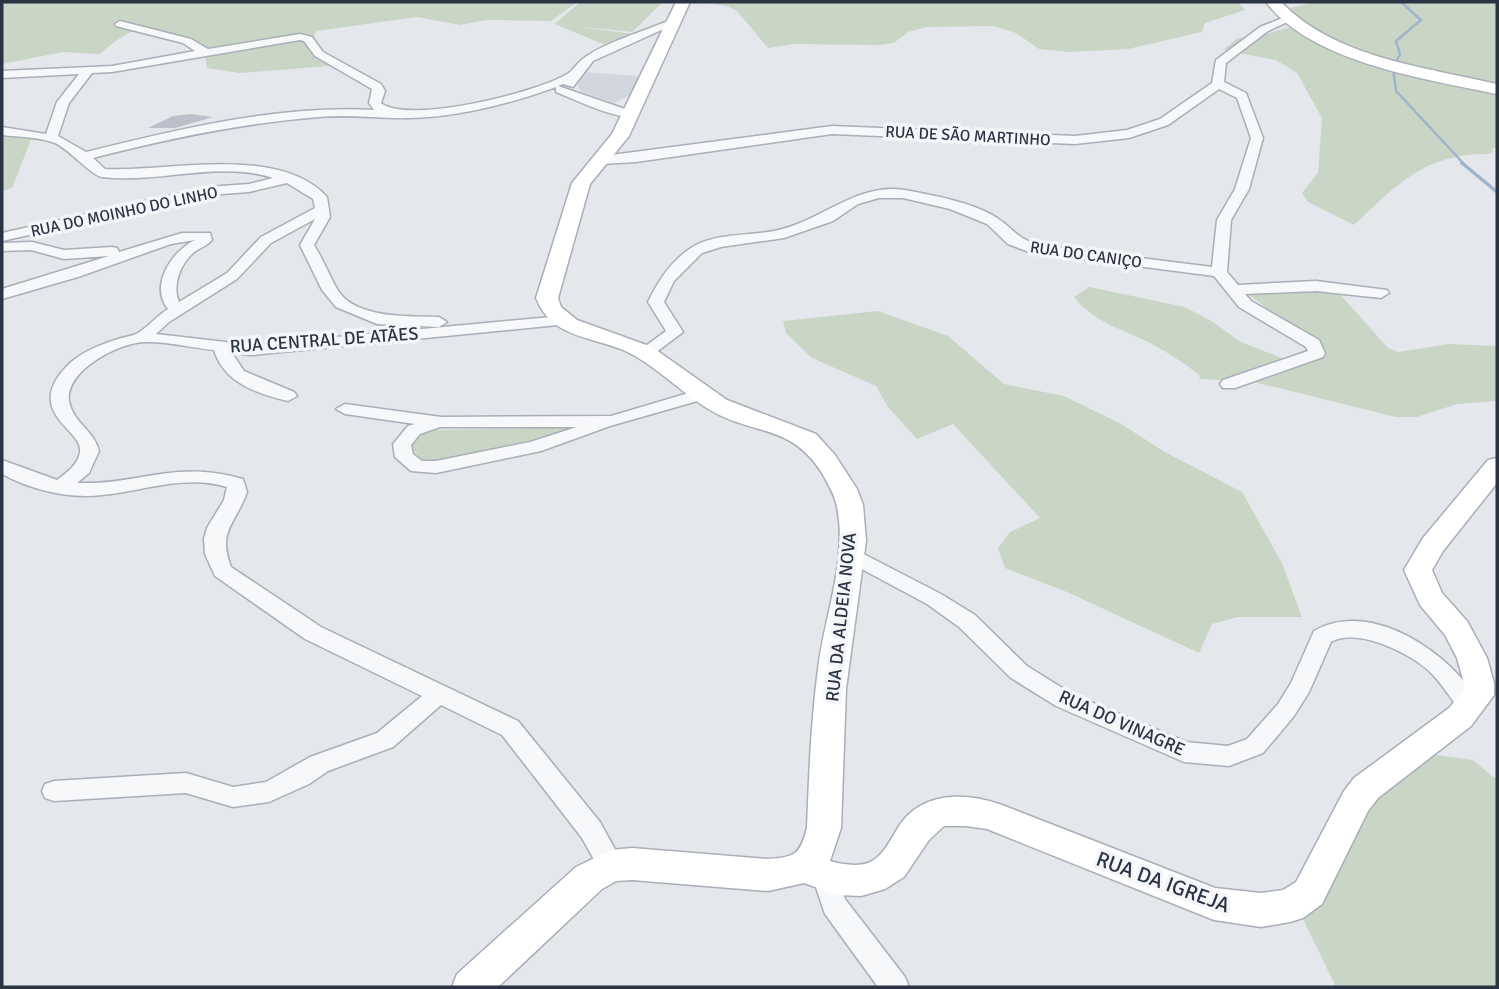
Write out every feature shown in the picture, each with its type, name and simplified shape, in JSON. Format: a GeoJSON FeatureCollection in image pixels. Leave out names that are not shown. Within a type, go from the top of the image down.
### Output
{"type":"FeatureCollection","features":[{"type":"Feature","properties":{"kind":"street"},"geometry":{"type":"LineString","coordinates":[[562,321],[549,309],[547,298],[581,183],[615,145],[683,2]]}},
{"type":"Feature","properties":{"kind":"street"},"geometry":{"type":"LineString","coordinates":[[1273,2],[1289,19],[1330,44],[1381,60],[1497,89]]}},
{"type":"Feature","properties":{"kind":"street"},"geometry":{"type":"LineString","coordinates":[[1229,384],[1317,354],[1313,344],[1245,304],[1219,272],[1224,220],[1242,189],[1257,138],[1242,96],[1218,84],[1220,62],[1264,29],[1289,19]]}},
{"type":"Feature","properties":{"kind":"street"},"geometry":{"type":"LineString","coordinates":[[84,156],[266,119],[332,112],[419,114],[449,111],[562,86],[580,66],[597,55],[672,23]]}},
{"type":"Feature","properties":{"kind":"street"},"geometry":{"type":"LineString","coordinates":[[120,24],[187,41],[204,52]]}},
{"type":"Feature","properties":{"kind":"street"},"geometry":{"type":"LineString","coordinates":[[2,74],[88,71],[283,39],[305,38],[319,54],[377,87],[379,91],[375,103],[379,108],[393,113]]}},
{"type":"Feature","properties":{"kind":"street"},"geometry":{"type":"LineString","coordinates":[[51,138],[63,102],[88,71]]}},
{"type":"Feature","properties":{"kind":"street","name":"RUA DE SÃO MARTINHO"},"geometry":{"type":"LineString","coordinates":[[601,160],[636,158],[832,130],[1075,140],[1129,134],[1164,122],[1218,84]]}},
{"type":"Feature","properties":{"kind":"street"},"geometry":{"type":"LineString","coordinates":[[562,86],[624,113],[632,113]]}},
{"type":"Feature","properties":{"kind":"street"},"geometry":{"type":"LineString","coordinates":[[2,131],[51,138],[84,156],[101,173],[115,175],[225,170],[274,173],[308,187],[320,197],[321,210],[320,223],[306,245],[326,278],[330,290],[342,304],[377,319],[517,325],[562,321]]}},
{"type":"Feature","properties":{"kind":"street","name":"RUA DO MOINHO DO LINHO"},"geometry":{"type":"LineString","coordinates":[[2,237],[208,191],[248,188],[287,179]]}},
{"type":"Feature","properties":{"kind":"street","name":"RUA DO CANIÇO"},"geometry":{"type":"LineString","coordinates":[[643,353],[675,332],[656,302],[667,279],[698,250],[719,243],[779,235],[828,218],[853,201],[879,194],[902,194],[955,206],[992,222],[1013,241],[1034,249],[1219,272]]}},
{"type":"Feature","properties":{"kind":"street"},"geometry":{"type":"LineString","coordinates":[[2,247],[32,246],[108,225],[164,202]]}},
{"type":"Feature","properties":{"kind":"street"},"geometry":{"type":"LineString","coordinates":[[144,337],[155,325],[232,276],[266,240],[321,210]]}},
{"type":"Feature","properties":{"kind":"street"},"geometry":{"type":"LineString","coordinates":[[2,294],[171,241]]}},
{"type":"Feature","properties":{"kind":"street"},"geometry":{"type":"LineString","coordinates":[[32,246],[52,253],[79,255],[179,241],[191,247],[178,263],[167,289],[169,301],[178,310]]}},
{"type":"Feature","properties":{"kind":"street"},"geometry":{"type":"LineString","coordinates":[[1234,290],[1316,286],[1381,293]]}},
{"type":"Feature","properties":{"kind":"street","name":"RUA DA ALDEIA NOVA"},"geometry":{"type":"LineString","coordinates":[[562,321],[632,346],[734,413],[791,431],[814,446],[850,503],[849,554],[833,667],[824,828],[816,872]]}},
{"type":"Feature","properties":{"kind":"street","name":"RUA CENTRAL DE ATÃES"},"geometry":{"type":"LineString","coordinates":[[62,486],[82,469],[90,451],[83,433],[63,412],[61,396],[66,379],[85,360],[128,340],[144,337],[222,348],[252,349],[517,325]]}},
{"type":"Feature","properties":{"kind":"street"},"geometry":{"type":"LineString","coordinates":[[222,348],[227,365],[234,373],[288,396]]}},
{"type":"Feature","properties":{"kind":"street"},"geometry":{"type":"LineString","coordinates":[[441,422],[426,425],[407,436],[402,444],[404,457],[418,467],[436,467],[534,447],[702,394]]}},
{"type":"Feature","properties":{"kind":"street"},"geometry":{"type":"LineString","coordinates":[[345,409],[441,422],[612,421]]}},
{"type":"Feature","properties":{"kind":"street"},"geometry":{"type":"LineString","coordinates":[[2,466],[20,475],[62,486],[100,489],[186,474],[215,477],[236,483],[238,487],[235,499],[216,526],[214,536],[217,562],[222,572],[313,633],[510,727],[591,830],[611,866]]}},
{"type":"Feature","properties":{"kind":"street"},"geometry":{"type":"LineString","coordinates":[[1470,707],[1478,695],[1479,683],[1472,658],[1457,629],[1430,598],[1418,570],[1433,545],[1497,466]]}},
{"type":"Feature","properties":{"kind":"street","name":"RUA DO VINAGRE"},"geometry":{"type":"LineString","coordinates":[[849,554],[934,599],[993,643],[1019,672],[1064,700],[1184,752],[1229,756],[1255,746],[1286,710],[1301,686],[1321,637],[1332,631],[1365,631],[1397,640],[1413,648],[1436,664],[1470,707]]}},
{"type":"Feature","properties":{"kind":"street"},"geometry":{"type":"LineString","coordinates":[[54,791],[186,783],[233,797],[269,792],[319,764],[385,740],[439,694]]}},
{"type":"Feature","properties":{"kind":"street","name":"RUA DA IGREJA"},"geometry":{"type":"LineString","coordinates":[[816,872],[860,880],[883,873],[891,867],[927,819],[948,811],[961,810],[990,816],[1214,904],[1261,911],[1290,906],[1309,893],[1315,884],[1356,801],[1366,788],[1470,707]]}},
{"type":"Feature","properties":{"kind":"street"},"geometry":{"type":"LineString","coordinates":[[471,987],[589,877],[611,866],[653,865],[768,875],[816,872],[834,905],[895,987]]}},
{"type":"Feature","properties":{"kind":"shaded area"},"geometry":{"type":"Polygon","coordinates":[[[583,72],[640,76],[632,94],[614,103],[582,92],[578,81],[583,72]]]}},
{"type":"Feature","properties":{"kind":"green space"},"geometry":{"type":"Polygon","coordinates":[[[2,2],[577,2],[551,21],[486,20],[460,25],[417,17],[316,31],[311,43],[340,65],[240,73],[207,68],[204,49],[153,29],[126,34],[100,54],[63,52],[2,64],[2,2]]]}},
{"type":"Feature","properties":{"kind":"green space"},"geometry":{"type":"Polygon","coordinates":[[[580,2],[663,2],[632,32],[572,26],[634,34],[608,46],[555,24],[580,2]]]}},
{"type":"Feature","properties":{"kind":"green space"},"geometry":{"type":"Polygon","coordinates":[[[698,2],[1238,2],[1245,10],[1205,23],[1202,32],[1128,49],[1069,52],[1039,49],[1016,33],[993,26],[926,27],[908,32],[894,43],[879,45],[795,44],[768,48],[737,11],[727,6],[698,2]]]}},
{"type":"Feature","properties":{"kind":"green space"},"geometry":{"type":"Polygon","coordinates":[[[1315,2],[1497,2],[1497,148],[1493,148],[1491,154],[1448,159],[1415,173],[1354,225],[1308,202],[1302,193],[1318,173],[1322,118],[1297,73],[1276,60],[1223,50],[1238,38],[1255,37],[1306,25],[1290,8],[1315,2]]]}},
{"type":"Feature","properties":{"kind":"green space"},"geometry":{"type":"Polygon","coordinates":[[[2,133],[32,137],[12,188],[2,191],[2,133]]]}},
{"type":"Feature","properties":{"kind":"green space"},"geometry":{"type":"Polygon","coordinates":[[[1089,287],[1185,307],[1213,322],[1241,342],[1287,360],[1316,344],[1245,292],[1288,288],[1338,292],[1388,348],[1398,352],[1450,344],[1497,346],[1497,401],[1457,404],[1417,417],[1396,417],[1254,382],[1199,379],[1200,376],[1172,356],[1101,320],[1082,306],[1074,297],[1089,287]]]}},
{"type":"Feature","properties":{"kind":"green space"},"geometry":{"type":"Polygon","coordinates":[[[878,311],[948,336],[1004,384],[1064,396],[1123,425],[1163,451],[1242,492],[1282,563],[1302,617],[1238,617],[1212,624],[1199,653],[1067,592],[1005,568],[998,548],[1010,532],[1040,518],[953,424],[917,439],[888,407],[876,386],[812,358],[786,333],[783,321],[878,311]]]}},
{"type":"Feature","properties":{"kind":"green space"},"geometry":{"type":"Polygon","coordinates":[[[576,427],[503,448],[435,461],[421,459],[412,449],[412,444],[423,434],[436,430],[576,427]]]}},
{"type":"Feature","properties":{"kind":"green space"},"geometry":{"type":"Polygon","coordinates":[[[1437,755],[1473,760],[1497,778],[1497,987],[1336,987],[1303,919],[1364,810],[1397,774],[1437,755]]]}},
{"type":"Feature","properties":{"kind":"building"},"geometry":{"type":"Polygon","coordinates":[[[190,114],[213,117],[175,128],[148,128],[173,116],[190,114]]]}},
{"type":"Feature","properties":{"kind":"waterway"},"geometry":{"type":"LineString","coordinates":[[1401,2],[1421,20],[1396,41],[1400,54],[1393,68],[1396,91],[1464,164]]}},
{"type":"Feature","properties":{"kind":"waterway"},"geometry":{"type":"LineString","coordinates":[[1462,163],[1497,192]]}}]}
